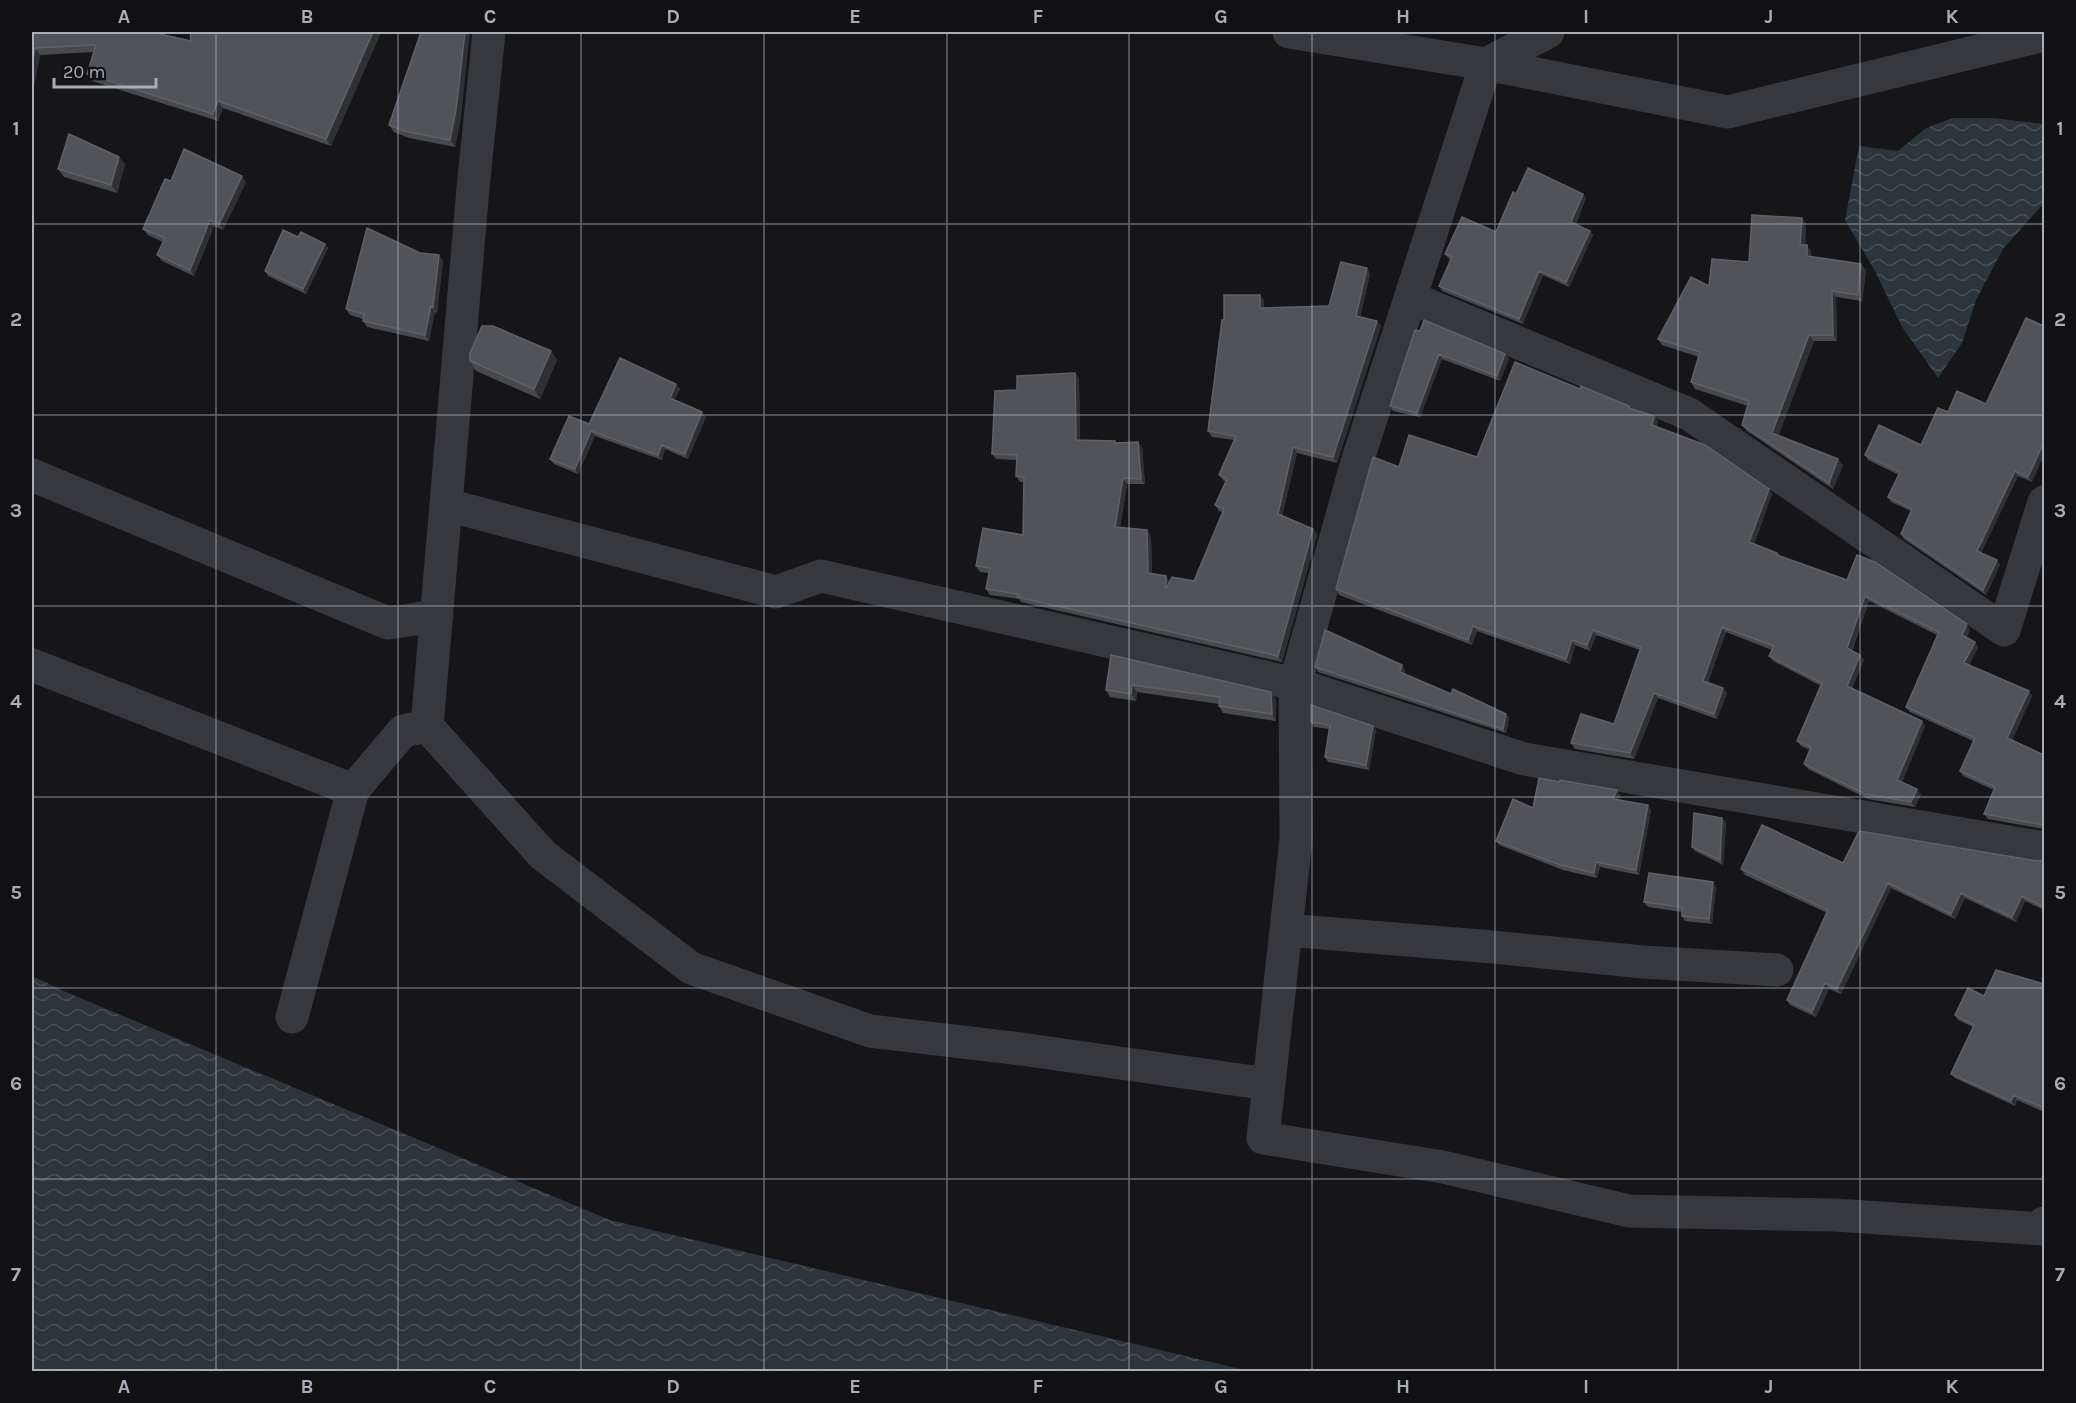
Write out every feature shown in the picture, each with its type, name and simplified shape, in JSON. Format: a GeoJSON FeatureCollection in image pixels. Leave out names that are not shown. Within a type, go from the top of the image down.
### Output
{"type":"FeatureCollection","features":[{"type":"Feature","properties":{"kind":"street"},"geometry":{"type":"LineString","coordinates":[[489,32],[473,188],[427,726],[543,855],[691,968],[870,1031],[1021,1049],[1268,1084]]}},
{"type":"Feature","properties":{"kind":"street"},"geometry":{"type":"LineString","coordinates":[[1289,32],[1486,64],[1728,112],[2044,35]]}},
{"type":"Feature","properties":{"kind":"street"},"geometry":{"type":"LineString","coordinates":[[1548,32],[1486,64],[1357,462],[1295,684],[1296,839],[1263,1138],[1443,1167],[1629,1211],[1834,1215],[2043,1229],[2044,1223]]}},
{"type":"Feature","properties":{"kind":"street"},"geometry":{"type":"LineString","coordinates":[[1411,298],[1689,414],[2004,630],[2044,502]]}},
{"type":"Feature","properties":{"kind":"street"},"geometry":{"type":"LineString","coordinates":[[32,475],[388,623],[437,616]]}},
{"type":"Feature","properties":{"kind":"street"},"geometry":{"type":"LineString","coordinates":[[447,505],[776,592],[821,576],[1295,684],[1524,759],[2044,848]]}},
{"type":"Feature","properties":{"kind":"street"},"geometry":{"type":"LineString","coordinates":[[32,665],[353,790]]}},
{"type":"Feature","properties":{"kind":"street"},"geometry":{"type":"LineString","coordinates":[[292,1017],[353,790],[403,731],[427,726]]}},
{"type":"Feature","properties":{"kind":"street"},"geometry":{"type":"LineString","coordinates":[[1286,930],[1643,962],[1778,970]]}},
{"type":"Feature","properties":{"kind":"water"},"geometry":{"type":"Polygon","coordinates":[[[1953,118],[1991,118],[2044,124],[2044,203],[2003,249],[1976,300],[1962,343],[1938,378],[1902,327],[1876,273],[1845,220],[1859,146],[1898,151],[1926,128],[1953,118]]]}},
{"type":"Feature","properties":{"kind":"water"},"geometry":{"type":"Polygon","coordinates":[[[32,976],[610,1220],[1249,1371],[32,1371],[32,976]]]}},
{"type":"Feature","properties":{"kind":"building"},"geometry":{"type":"Polygon","coordinates":[[[32,32],[151,32],[191,41],[190,32],[373,32],[326,139],[218,101],[213,114],[87,74],[96,45],[35,48],[32,65],[32,32]]]}},
{"type":"Feature","properties":{"kind":"building"},"geometry":{"type":"Polygon","coordinates":[[[421,32],[465,32],[456,110],[450,140],[404,131],[389,125],[421,32]]]}},
{"type":"Feature","properties":{"kind":"building"},"geometry":{"type":"Polygon","coordinates":[[[69,134],[119,157],[111,185],[58,169],[69,134]]]}},
{"type":"Feature","properties":{"kind":"building"},"geometry":{"type":"Polygon","coordinates":[[[184,149],[242,176],[219,224],[210,220],[190,270],[157,255],[165,238],[143,229],[165,179],[171,181],[184,149]]]}},
{"type":"Feature","properties":{"kind":"building"},"geometry":{"type":"Polygon","coordinates":[[[1528,168],[1583,194],[1571,222],[1590,231],[1566,282],[1539,271],[1519,319],[1439,286],[1452,257],[1445,254],[1462,217],[1496,232],[1513,192],[1516,194],[1528,168]]]}},
{"type":"Feature","properties":{"kind":"building"},"geometry":{"type":"Polygon","coordinates":[[[1752,215],[1802,218],[1800,245],[1807,245],[1807,256],[1861,264],[1858,295],[1832,291],[1833,335],[1809,335],[1772,433],[1838,459],[1829,483],[1742,425],[1749,401],[1691,382],[1700,352],[1658,339],[1691,277],[1709,286],[1712,259],[1749,262],[1752,215]]]}},
{"type":"Feature","properties":{"kind":"building"},"geometry":{"type":"Polygon","coordinates":[[[367,228],[420,253],[439,255],[433,307],[431,306],[425,335],[363,321],[364,314],[346,309],[367,228]]]}},
{"type":"Feature","properties":{"kind":"building"},"geometry":{"type":"Polygon","coordinates":[[[283,230],[298,237],[301,232],[325,244],[303,289],[265,271],[283,230]]]}},
{"type":"Feature","properties":{"kind":"building"},"geometry":{"type":"Polygon","coordinates":[[[1341,262],[1367,268],[1356,316],[1377,321],[1333,457],[1293,447],[1278,514],[1313,529],[1278,656],[1017,597],[1018,594],[986,589],[990,568],[976,566],[983,528],[1023,535],[1024,477],[1016,476],[1017,455],[992,454],[995,391],[1017,390],[1017,376],[1075,373],[1076,440],[1138,442],[1141,479],[1123,478],[1115,527],[1147,530],[1148,573],[1166,576],[1166,589],[1172,577],[1194,581],[1224,509],[1215,505],[1227,479],[1219,475],[1236,436],[1208,431],[1222,320],[1224,320],[1224,295],[1260,295],[1260,308],[1329,306],[1341,262]]]}},
{"type":"Feature","properties":{"kind":"building"},"geometry":{"type":"Polygon","coordinates":[[[2026,318],[2044,326],[2044,442],[2028,477],[2015,471],[1977,551],[1997,560],[1983,590],[1901,534],[1912,509],[1888,497],[1900,472],[1865,455],[1879,425],[1921,445],[1938,408],[1948,412],[1957,391],[1986,404],[2026,318]]]}},
{"type":"Feature","properties":{"kind":"building"},"geometry":{"type":"Polygon","coordinates":[[[1424,320],[1505,354],[1497,376],[1439,354],[1417,413],[1390,406],[1415,330],[1420,331],[1424,320]]]}},
{"type":"Feature","properties":{"kind":"building"},"geometry":{"type":"Polygon","coordinates":[[[482,326],[493,326],[551,351],[534,389],[470,361],[470,353],[482,326]]]}},
{"type":"Feature","properties":{"kind":"building"},"geometry":{"type":"Polygon","coordinates":[[[620,358],[676,384],[670,398],[702,412],[685,454],[662,445],[658,455],[591,431],[575,469],[550,459],[569,416],[589,424],[620,358]]]}},
{"type":"Feature","properties":{"kind":"building"},"geometry":{"type":"Polygon","coordinates":[[[1515,362],[1654,416],[1652,425],[1705,445],[1769,489],[1749,542],[1777,553],[1777,555],[1847,580],[1857,555],[1875,562],[1967,624],[1962,635],[1975,642],[1964,663],[2029,691],[2007,738],[2044,755],[2044,825],[1984,814],[1995,787],[1960,771],[1975,738],[1906,707],[1939,632],[1865,596],[1847,648],[1860,655],[1847,686],[1922,721],[1897,780],[1917,789],[1911,802],[1865,794],[1804,764],[1811,747],[1797,741],[1822,683],[1769,656],[1774,646],[1722,627],[1703,681],[1723,688],[1714,714],[1654,693],[1630,753],[1571,743],[1581,714],[1614,724],[1641,647],[1593,630],[1587,645],[1572,640],[1566,659],[1473,626],[1468,640],[1336,589],[1373,457],[1399,467],[1409,435],[1477,457],[1515,362]]]}},
{"type":"Feature","properties":{"kind":"building"},"geometry":{"type":"Polygon","coordinates":[[[1325,630],[1402,665],[1400,672],[1451,694],[1453,689],[1506,714],[1503,729],[1315,667],[1325,630]]]}},
{"type":"Feature","properties":{"kind":"building"},"geometry":{"type":"Polygon","coordinates":[[[1111,655],[1271,692],[1272,714],[1219,706],[1220,697],[1132,685],[1131,694],[1106,690],[1111,655]]]}},
{"type":"Feature","properties":{"kind":"building"},"geometry":{"type":"Polygon","coordinates":[[[1311,705],[1373,726],[1366,765],[1325,757],[1330,725],[1311,722],[1311,705]]]}},
{"type":"Feature","properties":{"kind":"building"},"geometry":{"type":"Polygon","coordinates":[[[1539,778],[1617,790],[1613,799],[1648,805],[1636,870],[1596,862],[1594,873],[1560,865],[1496,841],[1513,799],[1533,808],[1539,778]]]}},
{"type":"Feature","properties":{"kind":"building"},"geometry":{"type":"Polygon","coordinates":[[[1694,813],[1722,818],[1720,860],[1692,847],[1694,813]]]}},
{"type":"Feature","properties":{"kind":"building"},"geometry":{"type":"Polygon","coordinates":[[[1762,825],[1843,863],[1859,831],[2037,861],[2044,860],[2044,907],[2022,896],[2012,917],[1961,893],[1951,914],[1888,883],[1837,989],[1825,983],[1812,1012],[1787,1000],[1828,910],[1741,869],[1762,825]]]}},
{"type":"Feature","properties":{"kind":"building"},"geometry":{"type":"Polygon","coordinates":[[[1649,873],[1713,882],[1709,919],[1682,916],[1682,907],[1644,902],[1649,873]]]}},
{"type":"Feature","properties":{"kind":"building"},"geometry":{"type":"Polygon","coordinates":[[[1996,970],[2044,984],[2044,1108],[2014,1095],[2011,1101],[1951,1074],[1974,1025],[1955,1015],[1968,988],[1984,996],[1996,970]]]}}]}
